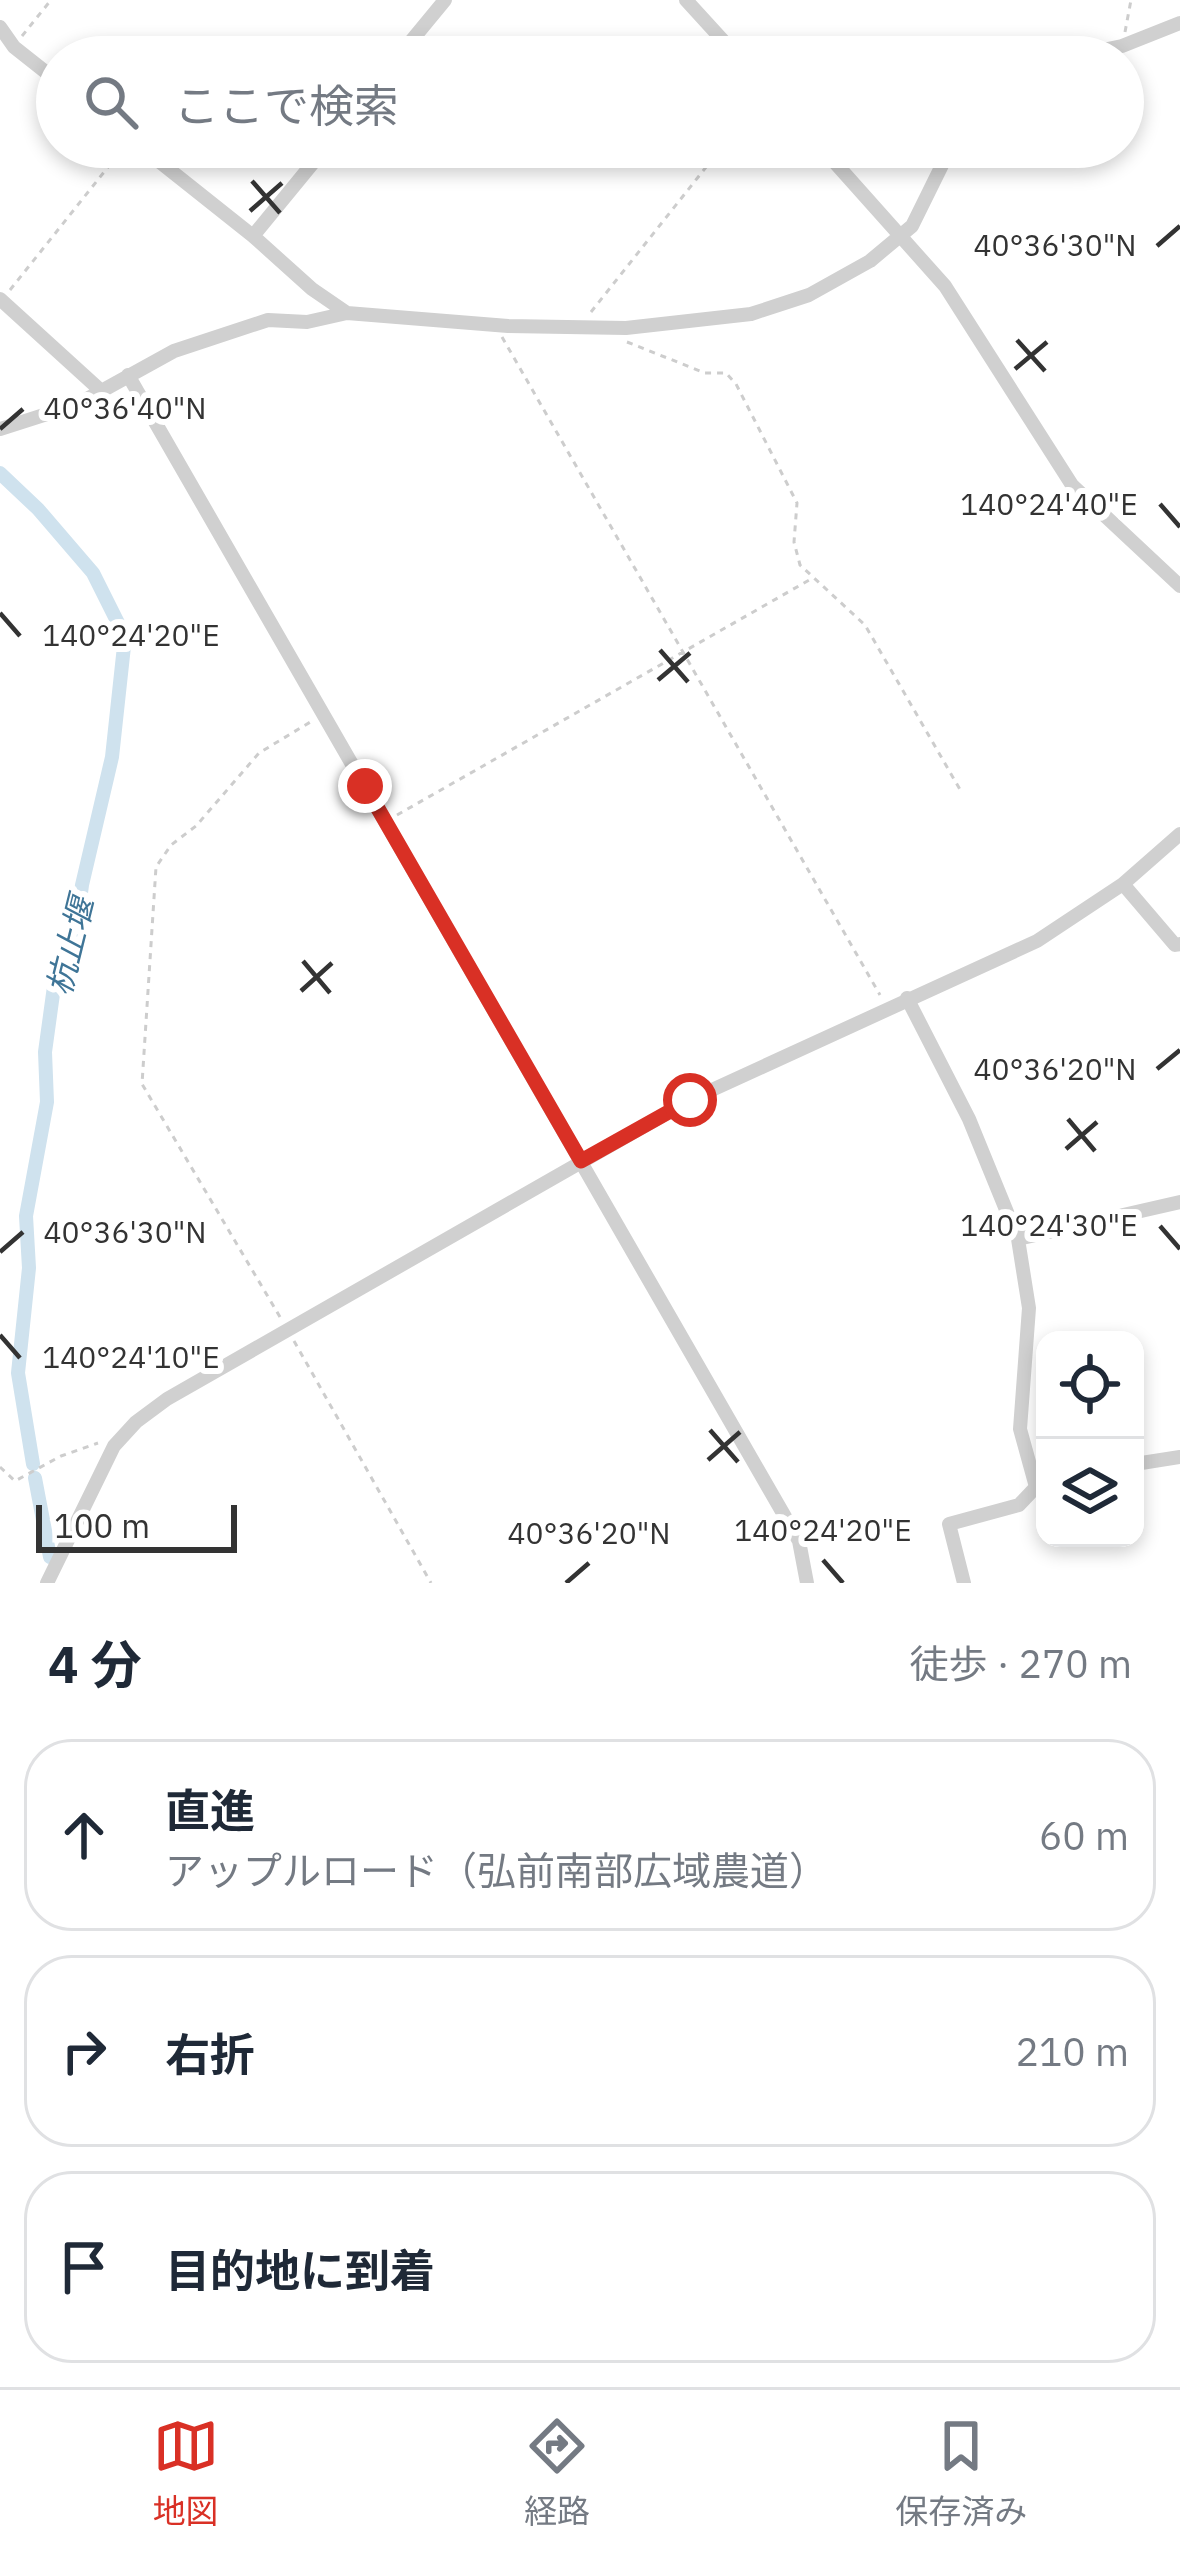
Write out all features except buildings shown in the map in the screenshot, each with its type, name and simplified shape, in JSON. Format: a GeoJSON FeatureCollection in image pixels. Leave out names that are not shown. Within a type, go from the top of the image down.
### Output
{"type":"FeatureCollection","features":[{"type":"Feature","properties":{"kind":"street"},"geometry":{"type":"LineString","coordinates":[[415,36],[445,0]]}},
{"type":"Feature","properties":{"kind":"street"},"geometry":{"type":"LineString","coordinates":[[686,0],[719,36]]}},
{"type":"Feature","properties":{"kind":"street"},"geometry":{"type":"LineString","coordinates":[[1144,38],[1180,23]]}},
{"type":"Feature","properties":{"kind":"street"},"geometry":{"type":"LineString","coordinates":[[0,27],[36,64]]}},
{"type":"Feature","properties":{"kind":"street"},"geometry":{"type":"LineString","coordinates":[[167,168],[346,313]]}},
{"type":"Feature","properties":{"kind":"street"},"geometry":{"type":"LineString","coordinates":[[254,236],[309,168]]}},
{"type":"Feature","properties":{"kind":"street"},"geometry":{"type":"LineString","coordinates":[[841,168],[945,286],[1072,485],[1180,586]]}},
{"type":"Feature","properties":{"kind":"street"},"geometry":{"type":"LineString","coordinates":[[0,429],[78,404],[99,389],[212,335],[268,320],[307,322],[346,313],[496,326],[626,328],[751,314],[809,295],[870,261],[912,226],[940,168]]}},
{"type":"Feature","properties":{"kind":"street"},"geometry":{"type":"LineString","coordinates":[[1,300],[99,389]]}},
{"type":"Feature","properties":{"kind":"street"},"geometry":{"type":"LineString","coordinates":[[128,375],[799,1540],[807,1583]]}},
{"type":"Feature","properties":{"kind":"street"},"geometry":{"type":"LineString","coordinates":[[47,1583],[114,1446],[136,1421],[167,1399],[690,1100],[1037,940],[1123,884],[1180,834]]}},
{"type":"Feature","properties":{"kind":"street"},"geometry":{"type":"LineString","coordinates":[[1123,884],[1175,944],[1180,944]]}},
{"type":"Feature","properties":{"kind":"street"},"geometry":{"type":"LineString","coordinates":[[907,998],[969,1119],[1018,1239],[1029,1307],[1020,1429],[1036,1475]]}},
{"type":"Feature","properties":{"kind":"street"},"geometry":{"type":"LineString","coordinates":[[1018,1239],[1180,1202]]}},
{"type":"Feature","properties":{"kind":"street"},"geometry":{"type":"LineString","coordinates":[[1144,1463],[1180,1457]]}},
{"type":"Feature","properties":{"kind":"street"},"geometry":{"type":"LineString","coordinates":[[964,1583],[949,1524],[1018,1505],[1036,1489]]}},
{"type":"Feature","properties":{"kind":"path"},"geometry":{"type":"LineString","coordinates":[[14,46],[51,0]]}},
{"type":"Feature","properties":{"kind":"path"},"geometry":{"type":"LineString","coordinates":[[1125,36],[1131,0]]}},
{"type":"Feature","properties":{"kind":"path"},"geometry":{"type":"LineString","coordinates":[[1,300],[107,168]]}},
{"type":"Feature","properties":{"kind":"path"},"geometry":{"type":"LineString","coordinates":[[579,327],[705,168]]}},
{"type":"Feature","properties":{"kind":"path"},"geometry":{"type":"LineString","coordinates":[[496,326],[886,1007]]}},
{"type":"Feature","properties":{"kind":"path"},"geometry":{"type":"LineString","coordinates":[[598,328],[671,361],[706,373],[726,373],[736,384],[797,503],[794,542],[800,565],[865,625],[962,793]]}},
{"type":"Feature","properties":{"kind":"path"},"geometry":{"type":"LineString","coordinates":[[386,822],[814,578]]}},
{"type":"Feature","properties":{"kind":"path"},"geometry":{"type":"LineString","coordinates":[[324,715],[259,753],[196,826],[171,845],[156,867],[142,1084],[431,1583]]}},
{"type":"Feature","properties":{"kind":"path"},"geometry":{"type":"LineString","coordinates":[[0,1467],[15,1481],[61,1456],[99,1443],[114,1446]]}},
{"type":"Feature","properties":{"kind":"waterway","name":"杭止堰"},"geometry":{"type":"LineString","coordinates":[[0,473],[93,573],[125,637],[112,757],[82,885],[75,938],[56,972],[45,1052],[47,1102],[26,1216],[29,1268],[18,1373],[33,1464]]}},
{"type":"Feature","properties":{"kind":"waterway","name":"杭止堰"},"geometry":{"type":"LineString","coordinates":[[35,1478],[50,1557]]}},
{"type":"Feature","properties":{"kind":"route"},"geometry":{"type":"LineString","coordinates":[[365,786],[581,1161],[690,1100]]}}]}
